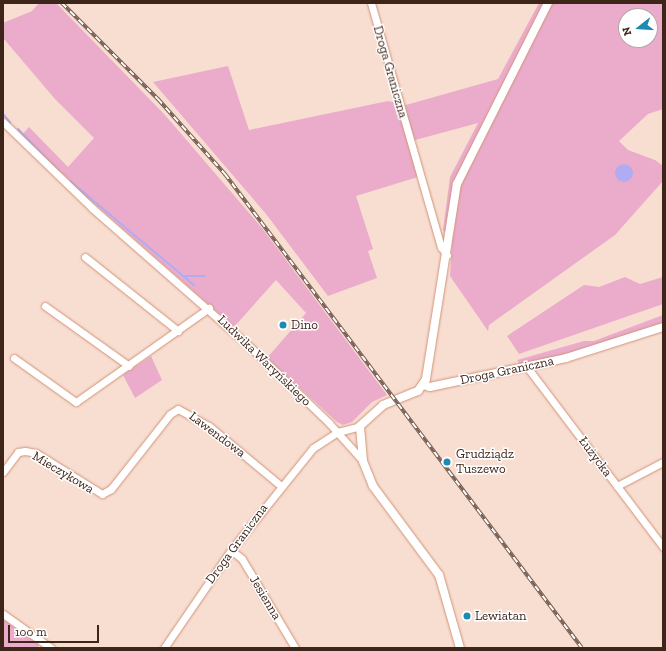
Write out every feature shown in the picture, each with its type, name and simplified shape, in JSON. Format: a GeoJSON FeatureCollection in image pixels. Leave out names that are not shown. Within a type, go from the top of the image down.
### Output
{"type":"FeatureCollection","features":[{"type":"Feature","properties":{"kind":"street","name":"Droga Graniczna"},"geometry":{"type":"LineString","coordinates":[[371,3],[441,247],[447,255]]}},
{"type":"Feature","properties":{"kind":"street"},"geometry":{"type":"LineString","coordinates":[[423,385],[432,355],[457,184],[548,3]]}},
{"type":"Feature","properties":{"kind":"street","name":"Ludwika Waryńskiego"},"geometry":{"type":"LineString","coordinates":[[3,122],[92,208],[209,308],[338,432],[363,461],[381,499],[439,575],[460,648]]}},
{"type":"Feature","properties":{"kind":"street"},"geometry":{"type":"LineString","coordinates":[[85,257],[178,331]]}},
{"type":"Feature","properties":{"kind":"street"},"geometry":{"type":"LineString","coordinates":[[44,306],[129,366]]}},
{"type":"Feature","properties":{"kind":"street"},"geometry":{"type":"LineString","coordinates":[[14,358],[76,402],[209,308]]}},
{"type":"Feature","properties":{"kind":"street","name":"Droga Graniczna"},"geometry":{"type":"LineString","coordinates":[[164,648],[231,550],[313,448],[338,432],[360,426],[383,405],[414,393],[423,385],[430,388],[527,367],[663,327]]}},
{"type":"Feature","properties":{"kind":"street","name":"Łużycka"},"geometry":{"type":"LineString","coordinates":[[527,367],[663,547]]}},
{"type":"Feature","properties":{"kind":"street","name":"Lawendowa"},"geometry":{"type":"LineString","coordinates":[[140,452],[178,409],[209,426],[281,486]]}},
{"type":"Feature","properties":{"kind":"street"},"geometry":{"type":"LineString","coordinates":[[360,426],[363,461]]}},
{"type":"Feature","properties":{"kind":"street","name":"Mieczykowa"},"geometry":{"type":"LineString","coordinates":[[3,472],[18,452],[25,451],[36,453],[102,494],[111,489],[140,452]]}},
{"type":"Feature","properties":{"kind":"street"},"geometry":{"type":"LineString","coordinates":[[617,486],[663,462]]}},
{"type":"Feature","properties":{"kind":"street","name":"Jesienna"},"geometry":{"type":"LineString","coordinates":[[231,550],[242,559],[296,648]]}},
{"type":"Feature","properties":{"kind":"street"},"geometry":{"type":"LineString","coordinates":[[3,614],[51,648]]}},
{"type":"Feature","properties":{"kind":"shaded area"},"geometry":{"type":"Polygon","coordinates":[[[39,3],[56,3],[165,115],[262,228],[387,395],[372,402],[352,422],[343,425],[337,422],[267,358],[306,313],[276,280],[234,327],[82,193],[22,135],[29,127],[68,167],[94,138],[55,99],[3,38],[3,23],[32,11],[39,3]]]}},
{"type":"Feature","properties":{"kind":"shaded area"},"geometry":{"type":"Polygon","coordinates":[[[539,3],[663,3],[663,109],[648,114],[619,141],[628,150],[655,160],[663,166],[663,181],[615,235],[489,325],[488,331],[450,276],[452,243],[443,230],[450,177],[478,123],[408,142],[418,177],[356,196],[373,249],[368,251],[377,278],[328,296],[266,214],[153,82],[228,66],[249,130],[388,101],[406,105],[498,79],[539,3]]]}},
{"type":"Feature","properties":{"kind":"shaded area"},"geometry":{"type":"Polygon","coordinates":[[[620,164],[628,164],[633,169],[631,180],[628,182],[620,182],[615,177],[615,169],[620,164]]]}},
{"type":"Feature","properties":{"kind":"shaded area"},"geometry":{"type":"Polygon","coordinates":[[[625,277],[640,284],[663,277],[663,304],[519,354],[507,336],[584,285],[599,287],[625,277]]]}},
{"type":"Feature","properties":{"kind":"shaded area"},"geometry":{"type":"Polygon","coordinates":[[[663,315],[663,323],[565,356],[521,365],[517,360],[584,341],[594,341],[663,315]]]}},
{"type":"Feature","properties":{"kind":"shaded area"},"geometry":{"type":"Polygon","coordinates":[[[151,356],[162,380],[135,398],[123,375],[151,356]]]}},
{"type":"Feature","properties":{"kind":"shaded area"},"geometry":{"type":"Polygon","coordinates":[[[3,619],[39,645],[37,648],[3,648],[3,619]]]}},
{"type":"Feature","properties":{"kind":"waterway"},"geometry":{"type":"LineString","coordinates":[[3,114],[10,122]]}},
{"type":"Feature","properties":{"kind":"waterway"},"geometry":{"type":"LineString","coordinates":[[18,129],[60,172]]}},
{"type":"Feature","properties":{"kind":"waterway"},"geometry":{"type":"LineString","coordinates":[[70,181],[194,285]]}},
{"type":"Feature","properties":{"kind":"waterway"},"geometry":{"type":"LineString","coordinates":[[184,276],[205,276]]}},
{"type":"Feature","properties":{"kind":"railway"},"geometry":{"type":"LineString","coordinates":[[62,3],[158,99],[225,174],[582,648]]}},
{"type":"Feature","properties":{"kind":"place","name":"Dino"},"geometry":{"type":"Point","coordinates":[283,325]}},
{"type":"Feature","properties":{"kind":"place","name":"Grudziądz Tuszewo"},"geometry":{"type":"Point","coordinates":[447,462]}},
{"type":"Feature","properties":{"kind":"place","name":"Lewiatan"},"geometry":{"type":"Point","coordinates":[467,616]}}]}
